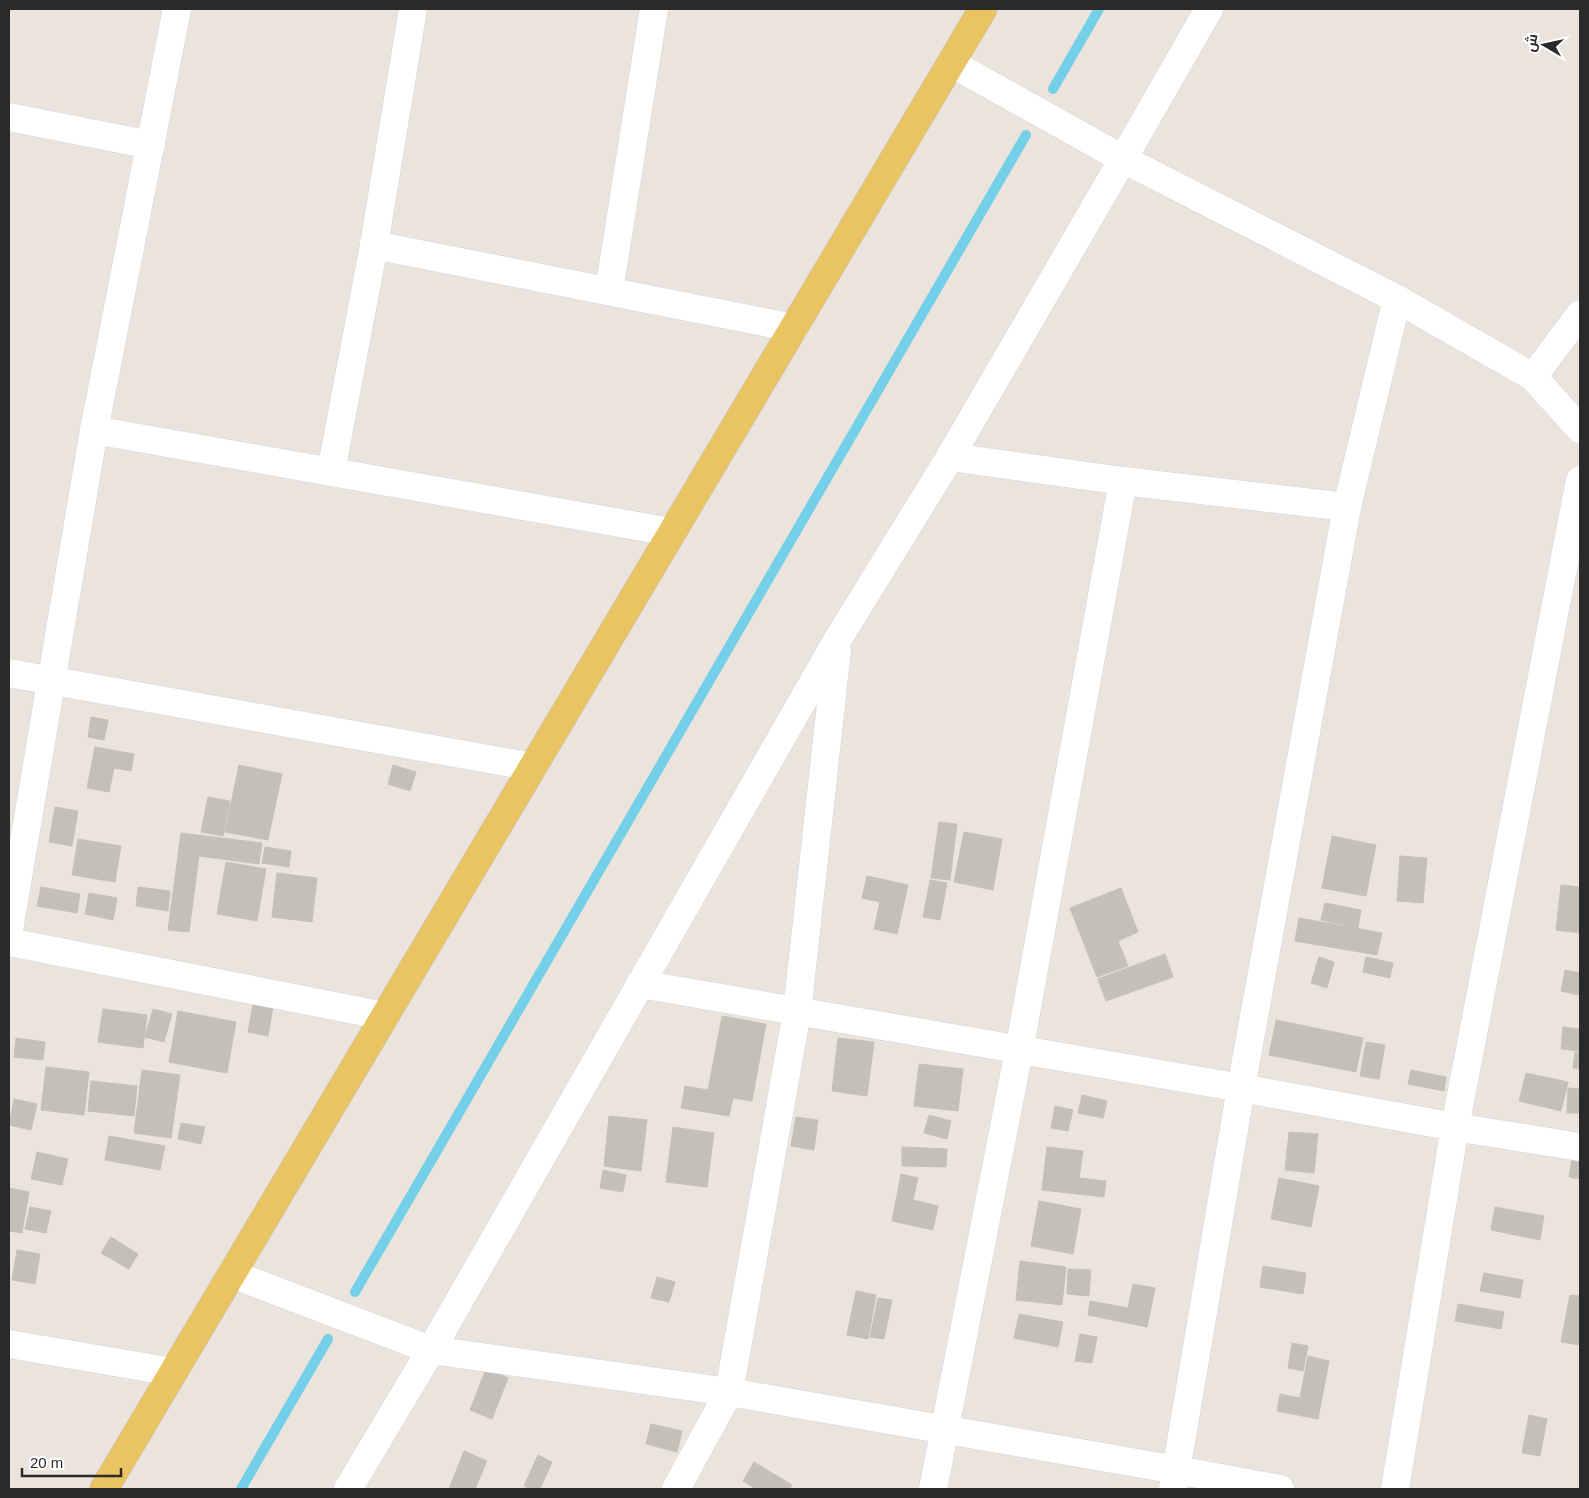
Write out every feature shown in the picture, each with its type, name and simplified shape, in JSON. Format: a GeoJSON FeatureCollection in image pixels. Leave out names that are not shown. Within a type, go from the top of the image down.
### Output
{"type":"FeatureCollection","features":[{"type":"Feature","properties":{"kind":"main road"},"geometry":{"type":"LineString","coordinates":[[104,1489],[983,9]]}},
{"type":"Feature","properties":{"kind":"street"},"geometry":{"type":"LineString","coordinates":[[9,930],[94,430],[177,9]]}},
{"type":"Feature","properties":{"kind":"street"},"geometry":{"type":"LineString","coordinates":[[331,472],[374,244],[413,9]]}},
{"type":"Feature","properties":{"kind":"street"},"geometry":{"type":"LineString","coordinates":[[609,291],[654,9]]}},
{"type":"Feature","properties":{"kind":"street"},"geometry":{"type":"LineString","coordinates":[[348,1489],[431,1350],[838,640],[950,457],[1209,9]]}},
{"type":"Feature","properties":{"kind":"street"},"geometry":{"type":"LineString","coordinates":[[951,63],[1123,160],[1397,299],[1533,377],[1580,429]]}},
{"type":"Feature","properties":{"kind":"street"},"geometry":{"type":"LineString","coordinates":[[9,117],[151,144]]}},
{"type":"Feature","properties":{"kind":"street"},"geometry":{"type":"LineString","coordinates":[[374,244],[794,328]]}},
{"type":"Feature","properties":{"kind":"street"},"geometry":{"type":"LineString","coordinates":[[1175,1479],[1241,1088],[1347,507],[1397,299]]}},
{"type":"Feature","properties":{"kind":"street"},"geometry":{"type":"LineString","coordinates":[[1533,377],[1580,314]]}},
{"type":"Feature","properties":{"kind":"street"},"geometry":{"type":"LineString","coordinates":[[94,430],[671,532]]}},
{"type":"Feature","properties":{"kind":"street"},"geometry":{"type":"LineString","coordinates":[[950,457],[1123,481],[1347,507]]}},
{"type":"Feature","properties":{"kind":"street"},"geometry":{"type":"LineString","coordinates":[[1395,1489],[1455,1127],[1580,480]]}},
{"type":"Feature","properties":{"kind":"street"},"geometry":{"type":"LineString","coordinates":[[933,1489],[1019,1050],[1123,481]]}},
{"type":"Feature","properties":{"kind":"street"},"geometry":{"type":"LineString","coordinates":[[676,1489],[729,1392],[797,1012],[838,640]]}},
{"type":"Feature","properties":{"kind":"street"},"geometry":{"type":"LineString","coordinates":[[9,673],[533,767]]}},
{"type":"Feature","properties":{"kind":"street"},"geometry":{"type":"LineString","coordinates":[[9,942],[385,1016]]}},
{"type":"Feature","properties":{"kind":"street"},"geometry":{"type":"LineString","coordinates":[[640,984],[1455,1127],[1580,1147]]}},
{"type":"Feature","properties":{"kind":"street"},"geometry":{"type":"LineString","coordinates":[[232,1274],[431,1350],[729,1392],[944,1430],[1175,1479],[1280,1489]]}},
{"type":"Feature","properties":{"kind":"street"},"geometry":{"type":"LineString","coordinates":[[9,1344],[173,1372]]}},
{"type":"Feature","properties":{"kind":"building"},"geometry":{"type":"Polygon","coordinates":[[[91,717],[108,720],[104,740],[88,737],[91,717]]]}},
{"type":"Feature","properties":{"kind":"building"},"geometry":{"type":"Polygon","coordinates":[[[95,747],[134,754],[131,771],[114,768],[109,792],[87,788],[95,747]]]}},
{"type":"Feature","properties":{"kind":"building"},"geometry":{"type":"Polygon","coordinates":[[[239,765],[282,774],[268,840],[225,832],[239,765]]]}},
{"type":"Feature","properties":{"kind":"building"},"geometry":{"type":"Polygon","coordinates":[[[393,765],[416,772],[410,791],[388,784],[393,765]]]}},
{"type":"Feature","properties":{"kind":"building"},"geometry":{"type":"Polygon","coordinates":[[[208,797],[230,801],[223,836],[201,832],[208,797]]]}},
{"type":"Feature","properties":{"kind":"building"},"geometry":{"type":"Polygon","coordinates":[[[55,807],[78,811],[72,846],[49,842],[55,807]]]}},
{"type":"Feature","properties":{"kind":"building"},"geometry":{"type":"Polygon","coordinates":[[[939,822],[957,824],[950,880],[931,878],[939,822]]]}},
{"type":"Feature","properties":{"kind":"building"},"geometry":{"type":"Polygon","coordinates":[[[964,832],[1002,839],[993,890],[954,882],[964,832]]]}},
{"type":"Feature","properties":{"kind":"building"},"geometry":{"type":"Polygon","coordinates":[[[181,833],[262,843],[259,864],[199,856],[189,932],[168,930],[181,833]]]}},
{"type":"Feature","properties":{"kind":"building"},"geometry":{"type":"Polygon","coordinates":[[[1332,836],[1376,845],[1366,896],[1322,888],[1332,836]]]}},
{"type":"Feature","properties":{"kind":"building"},"geometry":{"type":"Polygon","coordinates":[[[78,839],[121,846],[115,882],[72,875],[78,839]]]}},
{"type":"Feature","properties":{"kind":"building"},"geometry":{"type":"Polygon","coordinates":[[[265,847],[291,851],[289,867],[262,863],[265,847]]]}},
{"type":"Feature","properties":{"kind":"building"},"geometry":{"type":"Polygon","coordinates":[[[1400,856],[1427,858],[1423,903],[1397,901],[1400,856]]]}},
{"type":"Feature","properties":{"kind":"building"},"geometry":{"type":"Polygon","coordinates":[[[226,862],[266,869],[257,921],[217,914],[226,862]]]}},
{"type":"Feature","properties":{"kind":"building"},"geometry":{"type":"Polygon","coordinates":[[[277,873],[317,878],[312,922],[272,917],[277,873]]]}},
{"type":"Feature","properties":{"kind":"building"},"geometry":{"type":"Polygon","coordinates":[[[867,876],[908,885],[897,934],[874,929],[880,902],[862,898],[867,876]]]}},
{"type":"Feature","properties":{"kind":"building"},"geometry":{"type":"Polygon","coordinates":[[[930,880],[947,883],[940,920],[923,917],[930,880]]]}},
{"type":"Feature","properties":{"kind":"building"},"geometry":{"type":"Polygon","coordinates":[[[1561,885],[1580,887],[1580,933],[1556,930],[1561,885]]]}},
{"type":"Feature","properties":{"kind":"building"},"geometry":{"type":"Polygon","coordinates":[[[41,887],[80,894],[77,913],[37,906],[41,887]]]}},
{"type":"Feature","properties":{"kind":"building"},"geometry":{"type":"Polygon","coordinates":[[[138,887],[170,891],[168,911],[136,906],[138,887]]]}},
{"type":"Feature","properties":{"kind":"building"},"geometry":{"type":"Polygon","coordinates":[[[1121,888],[1138,932],[1118,941],[1128,966],[1097,977],[1070,908],[1121,888]]]}},
{"type":"Feature","properties":{"kind":"building"},"geometry":{"type":"Polygon","coordinates":[[[89,893],[117,898],[113,920],[85,914],[89,893]]]}},
{"type":"Feature","properties":{"kind":"building"},"geometry":{"type":"Polygon","coordinates":[[[1325,903],[1361,910],[1358,928],[1321,920],[1325,903]]]}},
{"type":"Feature","properties":{"kind":"building"},"geometry":{"type":"Polygon","coordinates":[[[1299,918],[1382,933],[1377,955],[1295,941],[1299,918]]]}},
{"type":"Feature","properties":{"kind":"building"},"geometry":{"type":"Polygon","coordinates":[[[1165,954],[1173,977],[1106,1001],[1098,979],[1165,954]]]}},
{"type":"Feature","properties":{"kind":"building"},"geometry":{"type":"Polygon","coordinates":[[[1319,957],[1334,962],[1327,988],[1311,983],[1319,957]]]}},
{"type":"Feature","properties":{"kind":"building"},"geometry":{"type":"Polygon","coordinates":[[[1366,957],[1393,963],[1390,978],[1363,972],[1366,957]]]}},
{"type":"Feature","properties":{"kind":"building"},"geometry":{"type":"Polygon","coordinates":[[[1565,970],[1580,973],[1579,995],[1561,991],[1565,970]]]}},
{"type":"Feature","properties":{"kind":"building"},"geometry":{"type":"Polygon","coordinates":[[[253,1004],[273,1007],[268,1036],[248,1032],[253,1004]]]}},
{"type":"Feature","properties":{"kind":"building"},"geometry":{"type":"Polygon","coordinates":[[[103,1009],[147,1015],[143,1048],[98,1042],[103,1009]]]}},
{"type":"Feature","properties":{"kind":"building"},"geometry":{"type":"Polygon","coordinates":[[[153,1009],[172,1014],[164,1042],[145,1037],[153,1009]]]}},
{"type":"Feature","properties":{"kind":"building"},"geometry":{"type":"Polygon","coordinates":[[[178,1011],[236,1022],[227,1073],[169,1062],[178,1011]]]}},
{"type":"Feature","properties":{"kind":"building"},"geometry":{"type":"Polygon","coordinates":[[[722,1016],[766,1024],[752,1101],[733,1098],[729,1116],[681,1108],[685,1086],[708,1090],[722,1016]]]}},
{"type":"Feature","properties":{"kind":"building"},"geometry":{"type":"Polygon","coordinates":[[[1276,1020],[1363,1038],[1356,1072],[1269,1055],[1276,1020]]]}},
{"type":"Feature","properties":{"kind":"building"},"geometry":{"type":"Polygon","coordinates":[[[1563,1027],[1580,1029],[1580,1051],[1561,1049],[1563,1027]]]}},
{"type":"Feature","properties":{"kind":"building"},"geometry":{"type":"Polygon","coordinates":[[[16,1038],[45,1042],[43,1060],[14,1057],[16,1038]]]}},
{"type":"Feature","properties":{"kind":"building"},"geometry":{"type":"Polygon","coordinates":[[[838,1038],[874,1042],[867,1096],[832,1091],[838,1038]]]}},
{"type":"Feature","properties":{"kind":"building"},"geometry":{"type":"Polygon","coordinates":[[[1366,1042],[1385,1045],[1379,1079],[1360,1076],[1366,1042]]]}},
{"type":"Feature","properties":{"kind":"building"},"geometry":{"type":"Polygon","coordinates":[[[1575,1052],[1580,1053],[1580,1069],[1573,1068],[1575,1052]]]}},
{"type":"Feature","properties":{"kind":"building"},"geometry":{"type":"Polygon","coordinates":[[[919,1064],[963,1069],[958,1111],[914,1106],[919,1064]]]}},
{"type":"Feature","properties":{"kind":"building"},"geometry":{"type":"Polygon","coordinates":[[[46,1067],[89,1072],[84,1115],[41,1110],[46,1067]]]}},
{"type":"Feature","properties":{"kind":"building"},"geometry":{"type":"Polygon","coordinates":[[[142,1070],[180,1075],[171,1138],[134,1133],[142,1070]]]}},
{"type":"Feature","properties":{"kind":"building"},"geometry":{"type":"Polygon","coordinates":[[[1411,1070],[1446,1077],[1444,1091],[1408,1084],[1411,1070]]]}},
{"type":"Feature","properties":{"kind":"building"},"geometry":{"type":"Polygon","coordinates":[[[1526,1073],[1568,1082],[1561,1111],[1519,1101],[1526,1073]]]}},
{"type":"Feature","properties":{"kind":"building"},"geometry":{"type":"Polygon","coordinates":[[[91,1081],[137,1086],[134,1116],[88,1111],[91,1081]]]}},
{"type":"Feature","properties":{"kind":"building"},"geometry":{"type":"Polygon","coordinates":[[[1568,1088],[1580,1089],[1580,1113],[1567,1113],[1568,1088]]]}},
{"type":"Feature","properties":{"kind":"building"},"geometry":{"type":"Polygon","coordinates":[[[1082,1095],[1107,1101],[1103,1118],[1078,1113],[1082,1095]]]}},
{"type":"Feature","properties":{"kind":"building"},"geometry":{"type":"Polygon","coordinates":[[[14,1099],[37,1104],[31,1130],[9,1125],[14,1099]]]}},
{"type":"Feature","properties":{"kind":"building"},"geometry":{"type":"Polygon","coordinates":[[[1055,1106],[1073,1110],[1068,1131],[1051,1128],[1055,1106]]]}},
{"type":"Feature","properties":{"kind":"building"},"geometry":{"type":"Polygon","coordinates":[[[929,1115],[951,1121],[947,1139],[924,1133],[929,1115]]]}},
{"type":"Feature","properties":{"kind":"building"},"geometry":{"type":"Polygon","coordinates":[[[609,1116],[647,1120],[641,1171],[604,1166],[609,1116]]]}},
{"type":"Feature","properties":{"kind":"building"},"geometry":{"type":"Polygon","coordinates":[[[796,1117],[818,1120],[814,1150],[791,1146],[796,1117]]]}},
{"type":"Feature","properties":{"kind":"building"},"geometry":{"type":"Polygon","coordinates":[[[181,1123],[205,1127],[201,1144],[178,1139],[181,1123]]]}},
{"type":"Feature","properties":{"kind":"building"},"geometry":{"type":"Polygon","coordinates":[[[673,1127],[714,1133],[707,1187],[666,1182],[673,1127]]]}},
{"type":"Feature","properties":{"kind":"building"},"geometry":{"type":"Polygon","coordinates":[[[1289,1132],[1318,1134],[1314,1173],[1285,1170],[1289,1132]]]}},
{"type":"Feature","properties":{"kind":"building"},"geometry":{"type":"Polygon","coordinates":[[[109,1136],[165,1146],[160,1170],[105,1160],[109,1136]]]}},
{"type":"Feature","properties":{"kind":"building"},"geometry":{"type":"Polygon","coordinates":[[[902,1147],[947,1149],[946,1167],[902,1166],[902,1147]]]}},
{"type":"Feature","properties":{"kind":"building"},"geometry":{"type":"Polygon","coordinates":[[[1047,1147],[1083,1151],[1079,1178],[1106,1181],[1104,1197],[1042,1190],[1047,1147]]]}},
{"type":"Feature","properties":{"kind":"building"},"geometry":{"type":"Polygon","coordinates":[[[37,1152],[68,1159],[62,1185],[31,1179],[37,1152]]]}},
{"type":"Feature","properties":{"kind":"building"},"geometry":{"type":"Polygon","coordinates":[[[1572,1160],[1580,1161],[1580,1179],[1569,1177],[1572,1160]]]}},
{"type":"Feature","properties":{"kind":"building"},"geometry":{"type":"Polygon","coordinates":[[[603,1170],[626,1175],[623,1192],[600,1188],[603,1170]]]}},
{"type":"Feature","properties":{"kind":"building"},"geometry":{"type":"Polygon","coordinates":[[[901,1174],[918,1178],[913,1200],[938,1206],[933,1230],[892,1221],[901,1174]]]}},
{"type":"Feature","properties":{"kind":"building"},"geometry":{"type":"Polygon","coordinates":[[[1279,1178],[1319,1186],[1311,1227],[1271,1219],[1279,1178]]]}},
{"type":"Feature","properties":{"kind":"building"},"geometry":{"type":"Polygon","coordinates":[[[9,1188],[29,1192],[22,1233],[9,1231],[9,1188]]]}},
{"type":"Feature","properties":{"kind":"building"},"geometry":{"type":"Polygon","coordinates":[[[1039,1201],[1081,1209],[1073,1254],[1031,1246],[1039,1201]]]}},
{"type":"Feature","properties":{"kind":"building"},"geometry":{"type":"Polygon","coordinates":[[[30,1207],[51,1211],[46,1233],[25,1229],[30,1207]]]}},
{"type":"Feature","properties":{"kind":"building"},"geometry":{"type":"Polygon","coordinates":[[[1495,1207],[1544,1216],[1540,1240],[1491,1230],[1495,1207]]]}},
{"type":"Feature","properties":{"kind":"building"},"geometry":{"type":"Polygon","coordinates":[[[111,1237],[138,1254],[129,1269],[101,1253],[111,1237]]]}},
{"type":"Feature","properties":{"kind":"building"},"geometry":{"type":"Polygon","coordinates":[[[17,1250],[40,1254],[35,1284],[12,1280],[17,1250]]]}},
{"type":"Feature","properties":{"kind":"building"},"geometry":{"type":"Polygon","coordinates":[[[1020,1261],[1066,1267],[1062,1305],[1016,1300],[1020,1261]]]}},
{"type":"Feature","properties":{"kind":"building"},"geometry":{"type":"Polygon","coordinates":[[[1263,1266],[1306,1273],[1303,1294],[1260,1287],[1263,1266]]]}},
{"type":"Feature","properties":{"kind":"building"},"geometry":{"type":"Polygon","coordinates":[[[1068,1269],[1091,1270],[1089,1296],[1067,1294],[1068,1269]]]}},
{"type":"Feature","properties":{"kind":"building"},"geometry":{"type":"Polygon","coordinates":[[[1484,1273],[1523,1280],[1520,1298],[1480,1291],[1484,1273]]]}},
{"type":"Feature","properties":{"kind":"building"},"geometry":{"type":"Polygon","coordinates":[[[657,1277],[675,1282],[669,1302],[651,1298],[657,1277]]]}},
{"type":"Feature","properties":{"kind":"building"},"geometry":{"type":"Polygon","coordinates":[[[1133,1284],[1155,1288],[1147,1327],[1088,1315],[1090,1301],[1128,1308],[1133,1284]]]}},
{"type":"Feature","properties":{"kind":"building"},"geometry":{"type":"Polygon","coordinates":[[[856,1291],[876,1295],[868,1339],[847,1335],[856,1291]]]}},
{"type":"Feature","properties":{"kind":"building"},"geometry":{"type":"Polygon","coordinates":[[[1570,1295],[1580,1296],[1580,1345],[1561,1342],[1570,1295]]]}},
{"type":"Feature","properties":{"kind":"building"},"geometry":{"type":"Polygon","coordinates":[[[878,1298],[892,1300],[884,1339],[870,1337],[878,1298]]]}},
{"type":"Feature","properties":{"kind":"building"},"geometry":{"type":"Polygon","coordinates":[[[1458,1304],[1504,1312],[1501,1329],[1455,1321],[1458,1304]]]}},
{"type":"Feature","properties":{"kind":"building"},"geometry":{"type":"Polygon","coordinates":[[[1019,1314],[1063,1322],[1058,1347],[1014,1338],[1019,1314]]]}},
{"type":"Feature","properties":{"kind":"building"},"geometry":{"type":"Polygon","coordinates":[[[1080,1334],[1097,1337],[1092,1363],[1075,1361],[1080,1334]]]}},
{"type":"Feature","properties":{"kind":"building"},"geometry":{"type":"Polygon","coordinates":[[[1292,1343],[1308,1346],[1303,1371],[1288,1368],[1292,1343]]]}},
{"type":"Feature","properties":{"kind":"building"},"geometry":{"type":"Polygon","coordinates":[[[1308,1356],[1329,1361],[1318,1419],[1277,1411],[1280,1394],[1300,1398],[1308,1356]]]}},
{"type":"Feature","properties":{"kind":"building"},"geometry":{"type":"Polygon","coordinates":[[[486,1369],[508,1378],[492,1419],[470,1410],[486,1369]]]}},
{"type":"Feature","properties":{"kind":"building"},"geometry":{"type":"Polygon","coordinates":[[[1529,1415],[1547,1419],[1540,1456],[1522,1453],[1529,1415]]]}},
{"type":"Feature","properties":{"kind":"building"},"geometry":{"type":"Polygon","coordinates":[[[651,1424],[682,1431],[677,1452],[646,1444],[651,1424]]]}},
{"type":"Feature","properties":{"kind":"building"},"geometry":{"type":"Polygon","coordinates":[[[464,1451],[487,1461],[475,1489],[449,1489],[464,1451]]]}},
{"type":"Feature","properties":{"kind":"building"},"geometry":{"type":"Polygon","coordinates":[[[538,1455],[552,1462],[540,1489],[531,1489],[524,1486],[538,1455]]]}},
{"type":"Feature","properties":{"kind":"building"},"geometry":{"type":"Polygon","coordinates":[[[754,1462],[792,1485],[789,1489],[756,1489],[743,1481],[754,1462]]]}},
{"type":"Feature","properties":{"kind":"waterway"},"geometry":{"type":"LineString","coordinates":[[1053,89],[1099,9]]}},
{"type":"Feature","properties":{"kind":"waterway"},"geometry":{"type":"LineString","coordinates":[[355,1292],[1026,135]]}},
{"type":"Feature","properties":{"kind":"waterway"},"geometry":{"type":"LineString","coordinates":[[241,1489],[328,1339]]}}]}
